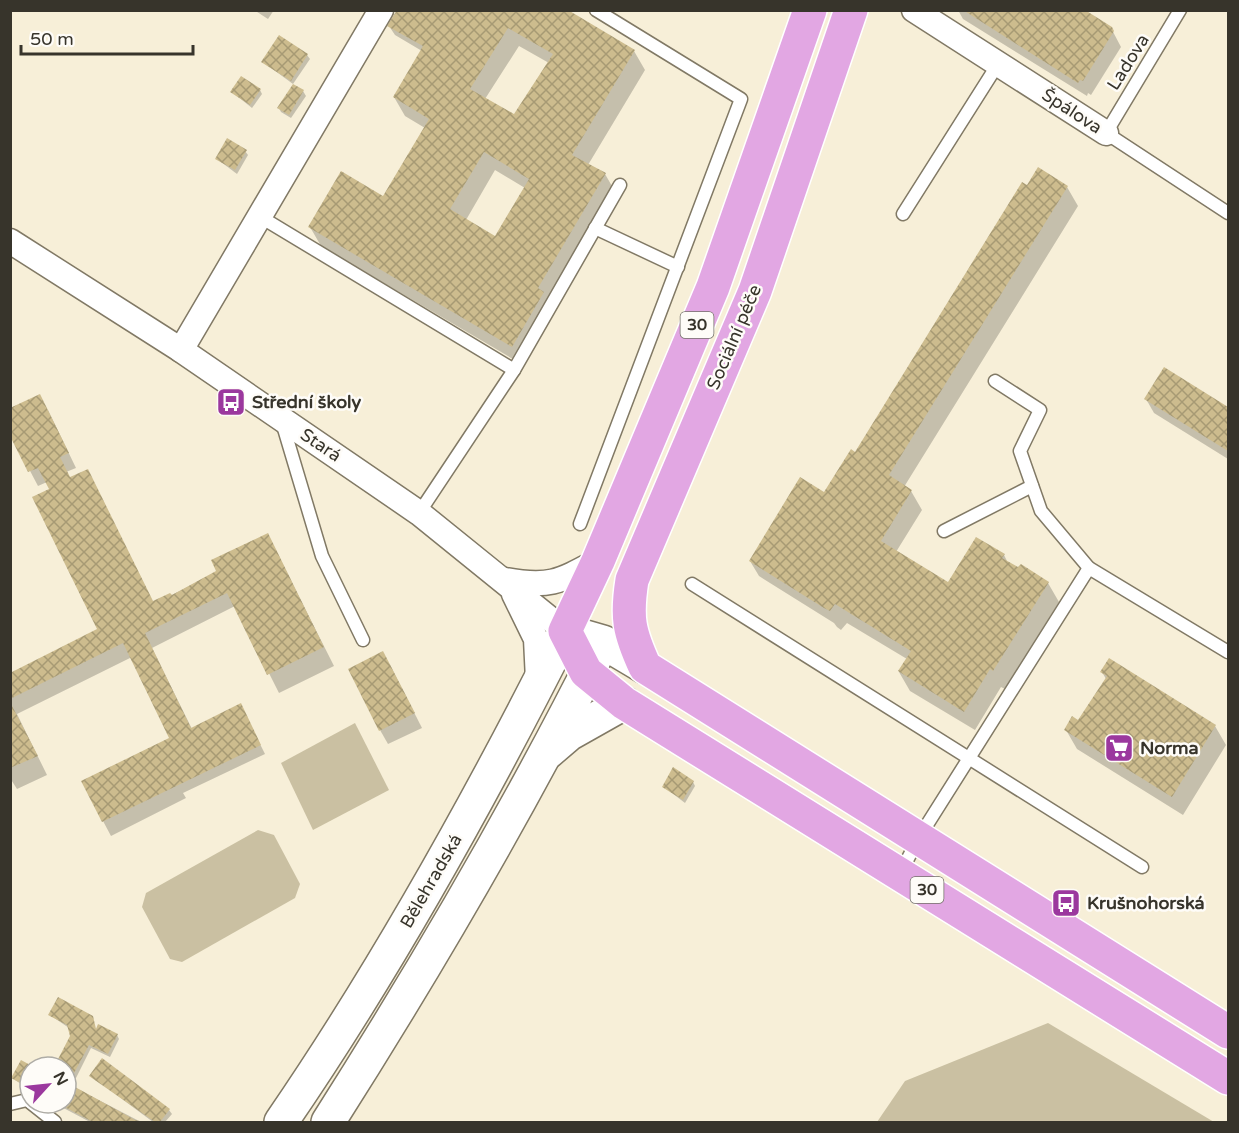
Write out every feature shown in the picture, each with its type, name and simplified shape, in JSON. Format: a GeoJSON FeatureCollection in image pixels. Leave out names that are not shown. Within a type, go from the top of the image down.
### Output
{"type":"FeatureCollection","features":[{"type":"Feature","properties":{"kind":"main road","name":"30"},"geometry":{"type":"LineString","coordinates":[[810,10],[713,287],[598,561],[566,631],[595,657],[624,704],[1228,1077]]}},
{"type":"Feature","properties":{"kind":"main road","name":"Sociální péče"},"geometry":{"type":"LineString","coordinates":[[632,580],[755,291],[851,10]]}},
{"type":"Feature","properties":{"kind":"main road","name":"30"},"geometry":{"type":"LineString","coordinates":[[632,580],[627,610],[629,629],[645,667],[1228,1032]]}},
{"type":"Feature","properties":{"kind":"street"},"geometry":{"type":"LineString","coordinates":[[181,350],[381,10]]}},
{"type":"Feature","properties":{"kind":"street","name":"Špálova"},"geometry":{"type":"LineString","coordinates":[[914,10],[1106,133]]}},
{"type":"Feature","properties":{"kind":"street","name":"Stará"},"geometry":{"type":"LineString","coordinates":[[10,241],[181,350],[419,513],[566,631]]}},
{"type":"Feature","properties":{"kind":"street","name":"Stará"},"geometry":{"type":"LineString","coordinates":[[505,580],[534,585],[551,584],[598,561]]}},
{"type":"Feature","properties":{"kind":"street","name":"Stará"},"geometry":{"type":"LineString","coordinates":[[505,580],[533,629],[538,654],[538,686]]}},
{"type":"Feature","properties":{"kind":"street","name":"Sociální péče"},"geometry":{"type":"LineString","coordinates":[[595,657],[632,580]]}},
{"type":"Feature","properties":{"kind":"street","name":"Bělehradská"},"geometry":{"type":"LineString","coordinates":[[281,1122],[366,992],[443,863],[566,631]]}},
{"type":"Feature","properties":{"kind":"street","name":"Bělehradská"},"geometry":{"type":"LineString","coordinates":[[328,1122],[400,1010],[542,757],[595,657]]}},
{"type":"Feature","properties":{"kind":"street","name":"30"},"geometry":{"type":"LineString","coordinates":[[595,657],[645,667]]}},
{"type":"Feature","properties":{"kind":"street","name":"Bělehradská"},"geometry":{"type":"LineString","coordinates":[[542,757],[569,734],[624,704]]}},
{"type":"Feature","properties":{"kind":"lane"},"geometry":{"type":"LineString","coordinates":[[580,524],[741,99],[596,10]]}},
{"type":"Feature","properties":{"kind":"lane","name":"Ladova"},"geometry":{"type":"LineString","coordinates":[[1106,133],[1180,10]]}},
{"type":"Feature","properties":{"kind":"lane"},"geometry":{"type":"LineString","coordinates":[[903,214],[998,64]]}},
{"type":"Feature","properties":{"kind":"lane","name":"Špálova"},"geometry":{"type":"LineString","coordinates":[[1106,133],[1228,213]]}},
{"type":"Feature","properties":{"kind":"lane"},"geometry":{"type":"LineString","coordinates":[[419,513],[514,370],[620,184]]}},
{"type":"Feature","properties":{"kind":"lane"},"geometry":{"type":"LineString","coordinates":[[259,216],[514,370]]}},
{"type":"Feature","properties":{"kind":"lane"},"geometry":{"type":"LineString","coordinates":[[595,228],[678,267]]}},
{"type":"Feature","properties":{"kind":"lane"},"geometry":{"type":"LineString","coordinates":[[995,381],[1041,410],[1020,451],[1041,511],[1089,568],[1228,652]]}},
{"type":"Feature","properties":{"kind":"lane"},"geometry":{"type":"LineString","coordinates":[[281,418],[322,556],[363,640]]}},
{"type":"Feature","properties":{"kind":"lane"},"geometry":{"type":"LineString","coordinates":[[944,531],[1032,486]]}},
{"type":"Feature","properties":{"kind":"lane"},"geometry":{"type":"LineString","coordinates":[[900,873],[918,839],[1089,568]]}},
{"type":"Feature","properties":{"kind":"lane"},"geometry":{"type":"LineString","coordinates":[[692,584],[1142,867]]}},
{"type":"Feature","properties":{"kind":"shaded area"},"geometry":{"type":"Polygon","coordinates":[[[355,723],[389,790],[313,830],[281,763],[355,723]]]}},
{"type":"Feature","properties":{"kind":"shaded area"},"geometry":{"type":"Polygon","coordinates":[[[258,830],[274,835],[300,884],[295,898],[182,962],[170,959],[142,907],[146,893],[258,830]]]}},
{"type":"Feature","properties":{"kind":"shaded area"},"geometry":{"type":"Polygon","coordinates":[[[1048,1023],[1214,1122],[877,1122],[905,1081],[1048,1023]]]}},
{"type":"Feature","properties":{"kind":"building"},"geometry":{"type":"Polygon","coordinates":[[[397,10],[568,10],[635,50],[572,155],[606,173],[538,288],[544,292],[512,347],[308,227],[341,171],[383,196],[429,119],[393,97],[423,46],[387,26],[397,10]],[[508,28],[470,89],[514,114],[553,54],[508,28]],[[484,152],[450,209],[495,236],[529,179],[484,152]]]}},
{"type":"Feature","properties":{"kind":"building"},"geometry":{"type":"Polygon","coordinates":[[[963,10],[1085,10],[1112,27],[1114,31],[1083,81],[1080,80],[1078,83],[963,10]]]}},
{"type":"Feature","properties":{"kind":"building"},"geometry":{"type":"Polygon","coordinates":[[[279,35],[308,54],[291,81],[261,62],[279,35]]]}},
{"type":"Feature","properties":{"kind":"building"},"geometry":{"type":"Polygon","coordinates":[[[241,76],[261,89],[250,105],[230,92],[241,76]]]}},
{"type":"Feature","properties":{"kind":"building"},"geometry":{"type":"Polygon","coordinates":[[[293,84],[304,90],[289,115],[277,108],[293,84]]]}},
{"type":"Feature","properties":{"kind":"building"},"geometry":{"type":"Polygon","coordinates":[[[227,138],[247,150],[235,170],[215,159],[227,138]]]}},
{"type":"Feature","properties":{"kind":"building"},"geometry":{"type":"Polygon","coordinates":[[[1038,167],[1068,186],[889,475],[912,490],[881,541],[948,582],[976,537],[1005,554],[1002,558],[1018,567],[1021,564],[1049,582],[993,671],[990,669],[964,712],[898,671],[911,651],[835,604],[830,611],[824,608],[749,561],[800,477],[824,492],[851,449],[855,452],[1022,182],[1027,185],[1038,167]]]}},
{"type":"Feature","properties":{"kind":"building"},"geometry":{"type":"Polygon","coordinates":[[[1164,367],[1228,407],[1228,451],[1144,399],[1164,367]]]}},
{"type":"Feature","properties":{"kind":"building"},"geometry":{"type":"Polygon","coordinates":[[[40,394],[69,453],[60,457],[70,477],[88,469],[153,601],[170,593],[172,595],[216,571],[211,560],[268,533],[324,647],[267,675],[227,593],[145,633],[191,728],[241,703],[261,745],[102,822],[81,781],[169,738],[123,643],[10,699],[10,673],[97,629],[32,497],[49,489],[38,468],[28,472],[10,436],[10,408],[40,394]]]}},
{"type":"Feature","properties":{"kind":"building"},"geometry":{"type":"Polygon","coordinates":[[[383,651],[415,713],[379,731],[348,669],[383,651]]]}},
{"type":"Feature","properties":{"kind":"building"},"geometry":{"type":"Polygon","coordinates":[[[1109,658],[1216,725],[1172,797],[1064,730],[1072,716],[1078,720],[1107,676],[1100,672],[1109,658]]]}},
{"type":"Feature","properties":{"kind":"building"},"geometry":{"type":"Polygon","coordinates":[[[10,702],[38,756],[10,768],[10,702]]]}},
{"type":"Feature","properties":{"kind":"building"},"geometry":{"type":"Polygon","coordinates":[[[673,767],[694,781],[683,800],[662,787],[673,767]]]}},
{"type":"Feature","properties":{"kind":"building"},"geometry":{"type":"Polygon","coordinates":[[[58,997],[93,1016],[96,1029],[98,1024],[118,1034],[108,1054],[89,1045],[78,1066],[78,1055],[60,1055],[70,1036],[67,1025],[48,1015],[58,997]]]}},
{"type":"Feature","properties":{"kind":"building"},"geometry":{"type":"Polygon","coordinates":[[[102,1058],[170,1109],[160,1122],[155,1122],[89,1076],[102,1058]]]}},
{"type":"Feature","properties":{"kind":"building"},"geometry":{"type":"Polygon","coordinates":[[[18,1065],[18,1082],[11,1078],[18,1065]]]}},
{"type":"Feature","properties":{"kind":"building"},"geometry":{"type":"Polygon","coordinates":[[[78,1089],[135,1120],[144,1122],[93,1122],[78,1114],[78,1089]]]}},
{"type":"Feature","properties":{"kind":"place","name":"Střední školy"},"geometry":{"type":"Point","coordinates":[231,402]}},
{"type":"Feature","properties":{"kind":"place","name":"Norma"},"geometry":{"type":"Point","coordinates":[1119,748]}},
{"type":"Feature","properties":{"kind":"place","name":"Krušnohorská"},"geometry":{"type":"Point","coordinates":[1066,903]}}]}
